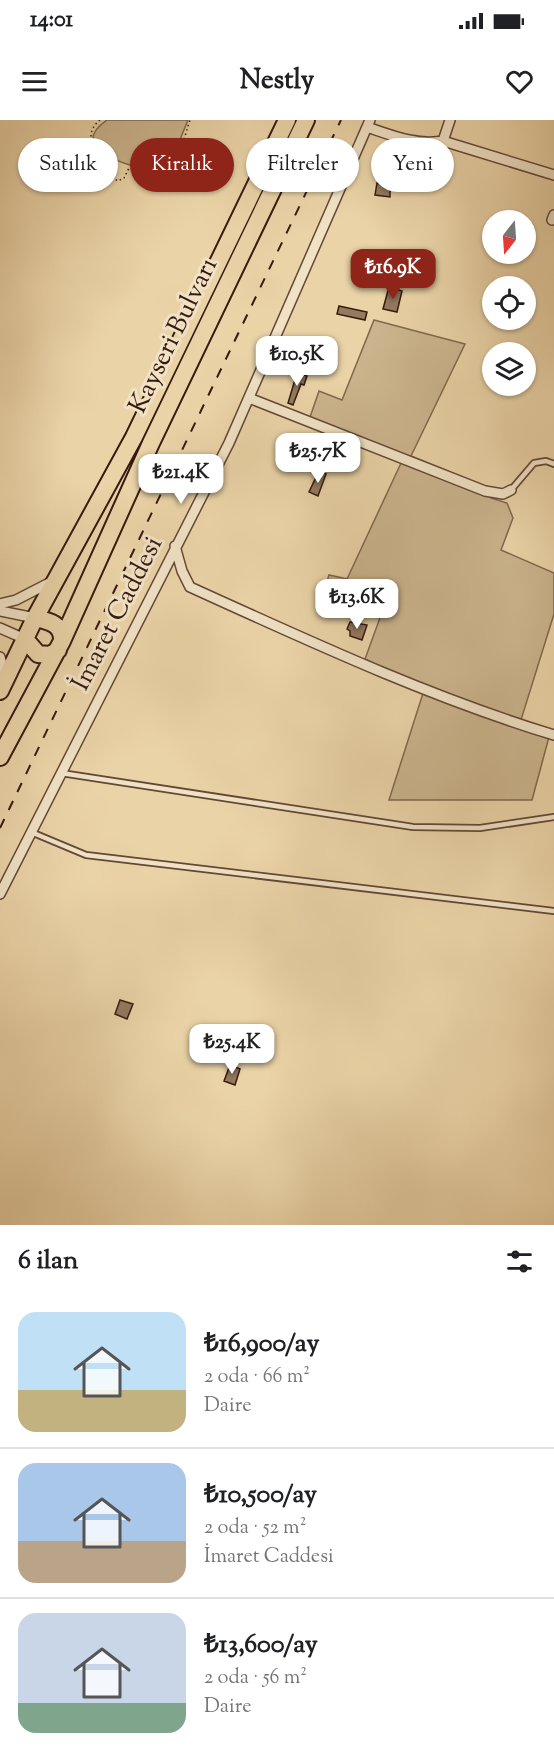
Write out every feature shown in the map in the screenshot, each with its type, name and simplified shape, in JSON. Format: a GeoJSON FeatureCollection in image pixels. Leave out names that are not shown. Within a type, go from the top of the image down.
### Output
{"type":"FeatureCollection","features":[{"type":"Feature","properties":{"kind":"highway","name":"Kayseri Bulvarı"},"geometry":{"type":"LineString","coordinates":[[35,618],[134,437],[287,120]]}},
{"type":"Feature","properties":{"kind":"highway","name":"Kayseri Bulvarı"},"geometry":{"type":"LineString","coordinates":[[0,757],[60,646],[151,443],[306,120]]}},
{"type":"Feature","properties":{"kind":"highway"},"geometry":{"type":"LineString","coordinates":[[3,685],[35,618],[58,626],[62,632],[60,646],[50,655],[38,654],[25,639]]}},
{"type":"Feature","properties":{"kind":"street"},"geometry":{"type":"LineString","coordinates":[[444,138],[450,120]]}},
{"type":"Feature","properties":{"kind":"street"},"geometry":{"type":"LineString","coordinates":[[369,124],[402,138]]}},
{"type":"Feature","properties":{"kind":"street","name":"İmaret Caddesi"},"geometry":{"type":"LineString","coordinates":[[0,894],[175,546],[230,443],[369,124]]}},
{"type":"Feature","properties":{"kind":"street"},"geometry":{"type":"LineString","coordinates":[[454,144],[554,175]]}},
{"type":"Feature","properties":{"kind":"street"},"geometry":{"type":"LineString","coordinates":[[249,398],[485,491],[503,494],[511,489]]}},
{"type":"Feature","properties":{"kind":"street"},"geometry":{"type":"LineString","coordinates":[[175,546],[182,571],[190,587],[359,662],[497,718],[554,735]]}},
{"type":"Feature","properties":{"kind":"street"},"geometry":{"type":"LineString","coordinates":[[0,604],[16,600],[55,580]]}},
{"type":"Feature","properties":{"kind":"street"},"geometry":{"type":"LineString","coordinates":[[0,611],[35,618]]}},
{"type":"Feature","properties":{"kind":"street"},"geometry":{"type":"LineString","coordinates":[[0,627],[25,639]]}},
{"type":"Feature","properties":{"kind":"street"},"geometry":{"type":"LineString","coordinates":[[0,657],[3,685]]}},
{"type":"Feature","properties":{"kind":"lane"},"geometry":{"type":"LineString","coordinates":[[511,489],[534,463],[546,461],[554,464]]}},
{"type":"Feature","properties":{"kind":"lane"},"geometry":{"type":"LineString","coordinates":[[61,773],[413,827],[480,828],[554,817]]}},
{"type":"Feature","properties":{"kind":"lane"},"geometry":{"type":"LineString","coordinates":[[31,832],[86,855],[554,911]]}},
{"type":"Feature","properties":{"kind":"path"},"geometry":{"type":"LineString","coordinates":[[100,120],[91,131],[91,141],[95,150],[117,165],[113,178],[118,181],[124,178],[129,168],[157,173],[167,168],[176,154],[190,120]]}},
{"type":"Feature","properties":{"kind":"shaded area"},"geometry":{"type":"Polygon","coordinates":[[[107,120],[188,120],[181,138],[130,138],[130,165],[118,161],[118,138],[94,138],[95,131],[107,120]]]}},
{"type":"Feature","properties":{"kind":"shaded area"},"geometry":{"type":"Polygon","coordinates":[[[374,320],[465,344],[411,456],[494,490],[491,498],[507,503],[513,518],[501,550],[554,573],[554,614],[520,723],[549,737],[532,800],[389,800],[425,687],[365,659],[381,615],[324,592],[329,575],[347,579],[402,461],[309,420],[319,391],[342,400],[374,320]]]}},
{"type":"Feature","properties":{"kind":"building"},"geometry":{"type":"Polygon","coordinates":[[[376,192],[390,192],[390,197],[375,195],[376,192]]]}},
{"type":"Feature","properties":{"kind":"building"},"geometry":{"type":"Polygon","coordinates":[[[389,287],[402,291],[397,312],[383,309],[389,287]]]}},
{"type":"Feature","properties":{"kind":"building"},"geometry":{"type":"Polygon","coordinates":[[[339,306],[367,312],[365,320],[337,314],[339,306]]]}},
{"type":"Feature","properties":{"kind":"building"},"geometry":{"type":"Polygon","coordinates":[[[297,373],[307,376],[304,385],[301,384],[293,405],[288,403],[297,373]]]}},
{"type":"Feature","properties":{"kind":"building"},"geometry":{"type":"Polygon","coordinates":[[[319,471],[326,474],[318,496],[309,492],[319,471]]]}},
{"type":"Feature","properties":{"kind":"building"},"geometry":{"type":"Polygon","coordinates":[[[350,622],[367,625],[362,640],[350,636],[350,631],[347,629],[350,622]]]}},
{"type":"Feature","properties":{"kind":"building"},"geometry":{"type":"Polygon","coordinates":[[[120,1000],[133,1004],[127,1019],[115,1014],[120,1000]]]}},
{"type":"Feature","properties":{"kind":"building"},"geometry":{"type":"Polygon","coordinates":[[[230,1065],[240,1069],[235,1085],[224,1081],[230,1065]]]}},
{"type":"Feature","properties":{"kind":"railway"},"geometry":{"type":"LineString","coordinates":[[0,828],[341,120]]}}]}
